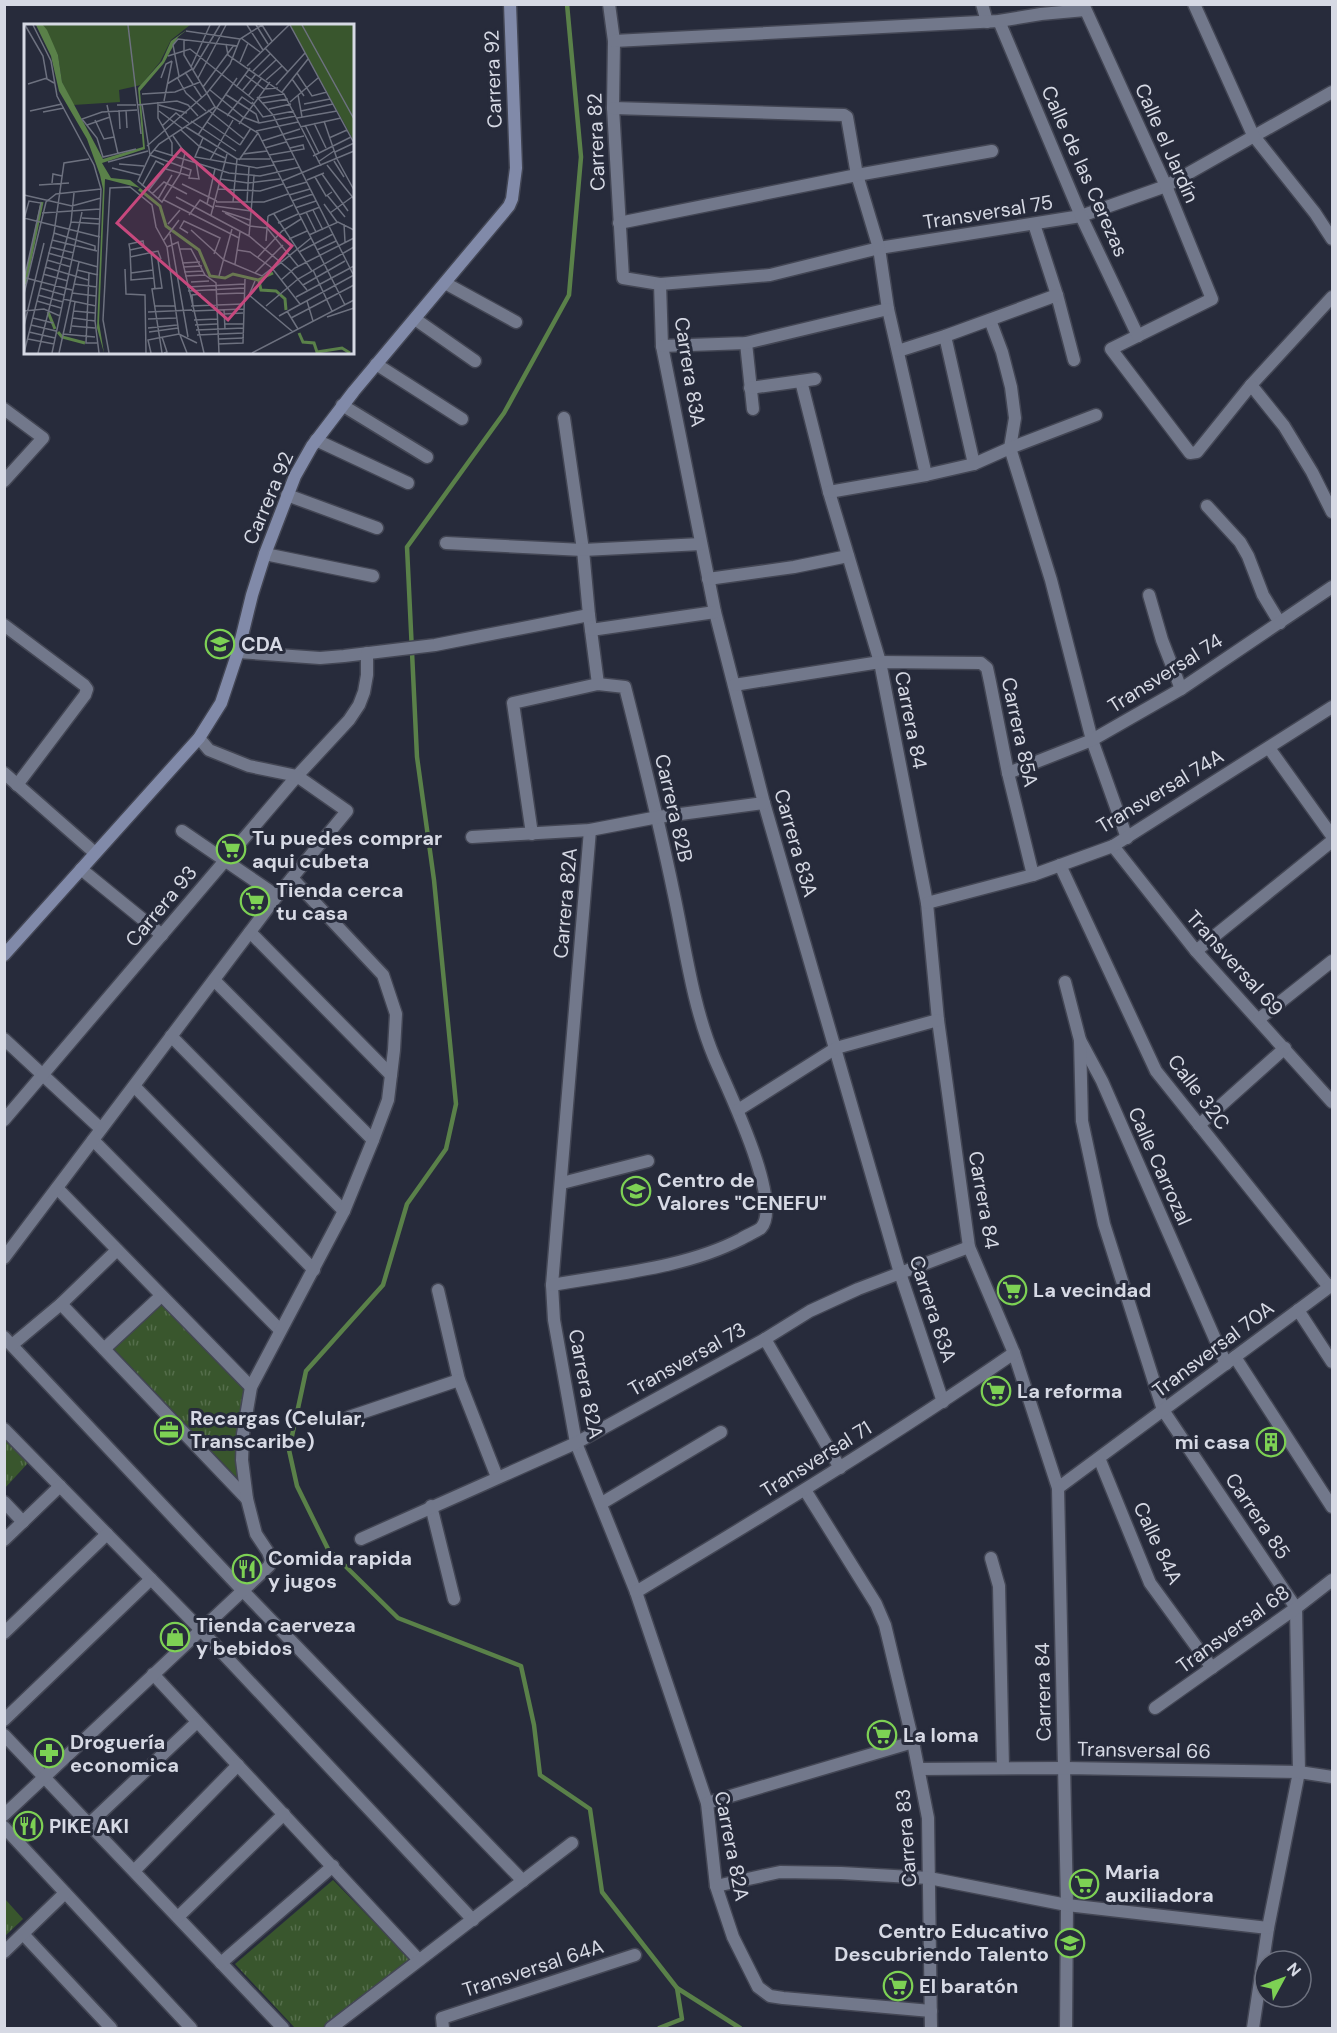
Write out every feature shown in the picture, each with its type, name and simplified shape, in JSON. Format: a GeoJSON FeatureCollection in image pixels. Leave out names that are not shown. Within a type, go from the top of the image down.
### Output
{"type":"FeatureCollection","features":[{"type":"Feature","properties":{"kind":"street","name":"Carrera 92"},"geometry":{"type":"LineString","coordinates":[[4,955],[199,738],[221,703],[238,652],[265,554],[295,476],[316,440],[342,405],[509,206],[516,168],[510,4]]}},
{"type":"Feature","properties":{"kind":"street","name":"Carrera 82"},"geometry":{"type":"LineString","coordinates":[[609,4],[614,41],[614,108],[623,278]]}},
{"type":"Feature","properties":{"kind":"street","name":"Calle de las Cerezas"},"geometry":{"type":"LineString","coordinates":[[982,4],[993,21],[1138,336]]}},
{"type":"Feature","properties":{"kind":"street"},"geometry":{"type":"LineString","coordinates":[[1194,4],[1253,135],[1315,213],[1332,239]]}},
{"type":"Feature","properties":{"kind":"street"},"geometry":{"type":"LineString","coordinates":[[614,41],[993,21],[1084,7]]}},
{"type":"Feature","properties":{"kind":"street","name":"Calle el Jardín"},"geometry":{"type":"LineString","coordinates":[[1084,7],[1166,186],[1212,299],[1138,336]]}},
{"type":"Feature","properties":{"kind":"street","name":"Transversal 75"},"geometry":{"type":"LineString","coordinates":[[623,278],[660,284],[770,275],[879,248],[1081,216],[1166,186],[1332,92]]}},
{"type":"Feature","properties":{"kind":"street"},"geometry":{"type":"LineString","coordinates":[[614,108],[844,115],[846,117],[857,175],[879,248],[888,309],[926,475]]}},
{"type":"Feature","properties":{"kind":"street"},"geometry":{"type":"LineString","coordinates":[[619,223],[857,175],[992,151]]}},
{"type":"Feature","properties":{"kind":"street"},"geometry":{"type":"LineString","coordinates":[[1034,224],[1058,295],[1074,360]]}},
{"type":"Feature","properties":{"kind":"street"},"geometry":{"type":"LineString","coordinates":[[445,283],[516,322]]}},
{"type":"Feature","properties":{"kind":"street","name":"Carrera 83A"},"geometry":{"type":"LineString","coordinates":[[660,284],[662,346],[715,612],[764,803],[900,1273],[943,1402]]}},
{"type":"Feature","properties":{"kind":"street"},"geometry":{"type":"LineString","coordinates":[[898,351],[1058,295]]}},
{"type":"Feature","properties":{"kind":"street"},"geometry":{"type":"LineString","coordinates":[[1138,336],[1111,349],[1190,453],[1197,452],[1251,386],[1332,297]]}},
{"type":"Feature","properties":{"kind":"street"},"geometry":{"type":"LineString","coordinates":[[662,346],[746,343],[888,309]]}},
{"type":"Feature","properties":{"kind":"street"},"geometry":{"type":"LineString","coordinates":[[415,319],[475,361]]}},
{"type":"Feature","properties":{"kind":"street"},"geometry":{"type":"LineString","coordinates":[[990,320],[1002,352],[1011,387],[1015,418],[1010,448],[1052,580],[1092,740],[1127,838]]}},
{"type":"Feature","properties":{"kind":"street"},"geometry":{"type":"LineString","coordinates":[[945,336],[974,464]]}},
{"type":"Feature","properties":{"kind":"street"},"geometry":{"type":"LineString","coordinates":[[746,343],[753,409]]}},
{"type":"Feature","properties":{"kind":"street"},"geometry":{"type":"LineString","coordinates":[[376,364],[462,418]]}},
{"type":"Feature","properties":{"kind":"street"},"geometry":{"type":"LineString","coordinates":[[750,388],[815,379]]}},
{"type":"Feature","properties":{"kind":"street","name":"Carrera 84"},"geometry":{"type":"LineString","coordinates":[[801,381],[828,492],[880,662],[927,903],[938,1020],[969,1247],[1014,1353],[1058,1488],[1065,1768],[1066,2028]]}},
{"type":"Feature","properties":{"kind":"street"},"geometry":{"type":"LineString","coordinates":[[1251,386],[1284,426],[1312,472],[1332,512]]}},
{"type":"Feature","properties":{"kind":"street"},"geometry":{"type":"LineString","coordinates":[[342,405],[427,457]]}},
{"type":"Feature","properties":{"kind":"street"},"geometry":{"type":"LineString","coordinates":[[4,410],[43,438],[4,482]]}},
{"type":"Feature","properties":{"kind":"street"},"geometry":{"type":"LineString","coordinates":[[828,492],[974,464],[1096,416]]}},
{"type":"Feature","properties":{"kind":"street"},"geometry":{"type":"LineString","coordinates":[[532,834],[513,703],[598,684],[584,550],[564,418]]}},
{"type":"Feature","properties":{"kind":"street"},"geometry":{"type":"LineString","coordinates":[[316,440],[408,483]]}},
{"type":"Feature","properties":{"kind":"street"},"geometry":{"type":"LineString","coordinates":[[287,495],[377,528]]}},
{"type":"Feature","properties":{"kind":"street"},"geometry":{"type":"LineString","coordinates":[[1207,506],[1240,542],[1263,595],[1280,623]]}},
{"type":"Feature","properties":{"kind":"street"},"geometry":{"type":"LineString","coordinates":[[446,543],[584,550],[701,544]]}},
{"type":"Feature","properties":{"kind":"street"},"geometry":{"type":"LineString","coordinates":[[265,554],[373,576]]}},
{"type":"Feature","properties":{"kind":"street"},"geometry":{"type":"LineString","coordinates":[[708,579],[794,567],[848,555]]}},
{"type":"Feature","properties":{"kind":"street","name":"Transversal 74"},"geometry":{"type":"LineString","coordinates":[[1008,773],[1092,740],[1181,689],[1332,587]]}},
{"type":"Feature","properties":{"kind":"street"},"geometry":{"type":"LineString","coordinates":[[1149,595],[1162,640],[1181,689]]}},
{"type":"Feature","properties":{"kind":"street"},"geometry":{"type":"LineString","coordinates":[[591,630],[715,612]]}},
{"type":"Feature","properties":{"kind":"street"},"geometry":{"type":"LineString","coordinates":[[238,652],[320,658],[435,645],[589,615]]}},
{"type":"Feature","properties":{"kind":"street"},"geometry":{"type":"LineString","coordinates":[[5,627],[87,689],[85,695],[17,784]]}},
{"type":"Feature","properties":{"kind":"street","name":"Carrera 93"},"geometry":{"type":"LineString","coordinates":[[4,1120],[297,776],[349,720],[364,692],[370,652]]}},
{"type":"Feature","properties":{"kind":"street","name":"Carrera 85A"},"geometry":{"type":"LineString","coordinates":[[734,686],[880,662],[981,663],[987,668],[1008,773],[1033,875]]}},
{"type":"Feature","properties":{"kind":"street","name":"Carrera 82B"},"geometry":{"type":"LineString","coordinates":[[552,1285],[683,1261],[726,1246],[760,1228],[765,1220],[766,1208],[758,1164],[738,1110],[713,1055],[697,1003],[658,818],[625,687],[598,684]]}},
{"type":"Feature","properties":{"kind":"street","name":"Transversal 74A"},"geometry":{"type":"LineString","coordinates":[[927,903],[1033,875],[1113,846],[1332,706]]}},
{"type":"Feature","properties":{"kind":"street"},"geometry":{"type":"LineString","coordinates":[[4,1258],[277,896],[347,811],[297,776],[249,766],[209,750],[199,738]]}},
{"type":"Feature","properties":{"kind":"street"},"geometry":{"type":"LineString","coordinates":[[1269,748],[1332,836]]}},
{"type":"Feature","properties":{"kind":"street"},"geometry":{"type":"LineString","coordinates":[[4,773],[94,853]]}},
{"type":"Feature","properties":{"kind":"street"},"geometry":{"type":"LineString","coordinates":[[472,837],[590,830],[764,803]]}},
{"type":"Feature","properties":{"kind":"street","name":"Carrera 82A"},"geometry":{"type":"LineString","coordinates":[[590,830],[552,1285],[554,1320],[576,1443],[636,1592],[707,1803],[716,1886],[733,1937],[758,1987],[770,1996],[777,1997],[931,2010]]}},
{"type":"Feature","properties":{"kind":"street"},"geometry":{"type":"LineString","coordinates":[[182,831],[277,896]]}},
{"type":"Feature","properties":{"kind":"street"},"geometry":{"type":"LineString","coordinates":[[1196,951],[1332,842]]}},
{"type":"Feature","properties":{"kind":"street","name":"Transversal 69"},"geometry":{"type":"LineString","coordinates":[[1113,846],[1196,951],[1332,1102]]}},
{"type":"Feature","properties":{"kind":"street","name":"Calle 32C"},"geometry":{"type":"LineString","coordinates":[[1060,865],[1156,1071],[1331,1286]]}},
{"type":"Feature","properties":{"kind":"street"},"geometry":{"type":"LineString","coordinates":[[81,869],[162,935]]}},
{"type":"Feature","properties":{"kind":"street"},"geometry":{"type":"LineString","coordinates":[[4,1815],[200,1629],[266,1570],[271,1560],[256,1534],[247,1498],[242,1460],[251,1387],[344,1211],[373,1140],[388,1100],[396,1014],[383,975],[292,878]]}},
{"type":"Feature","properties":{"kind":"street"},"geometry":{"type":"LineString","coordinates":[[250,932],[391,1075]]}},
{"type":"Feature","properties":{"kind":"street"},"geometry":{"type":"LineString","coordinates":[[1259,1019],[1332,961]]}},
{"type":"Feature","properties":{"kind":"street"},"geometry":{"type":"LineString","coordinates":[[214,980],[373,1140]]}},
{"type":"Feature","properties":{"kind":"street","name":"Calle Carrozal"},"geometry":{"type":"LineString","coordinates":[[1065,982],[1080,1040],[1102,1081],[1231,1360],[1332,1507]]}},
{"type":"Feature","properties":{"kind":"street"},"geometry":{"type":"LineString","coordinates":[[738,1110],[836,1048],[938,1020]]}},
{"type":"Feature","properties":{"kind":"street"},"geometry":{"type":"LineString","coordinates":[[171,1036],[344,1211]]}},
{"type":"Feature","properties":{"kind":"street"},"geometry":{"type":"LineString","coordinates":[[4,1039],[101,1129]]}},
{"type":"Feature","properties":{"kind":"street","name":"Carrera 85"},"geometry":{"type":"LineString","coordinates":[[1080,1040],[1082,1120],[1104,1224],[1163,1410],[1296,1608]]}},
{"type":"Feature","properties":{"kind":"street"},"geometry":{"type":"LineString","coordinates":[[1199,1125],[1285,1048]]}},
{"type":"Feature","properties":{"kind":"street"},"geometry":{"type":"LineString","coordinates":[[1321,1089],[1332,1080]]}},
{"type":"Feature","properties":{"kind":"street"},"geometry":{"type":"LineString","coordinates":[[134,1086],[314,1270]]}},
{"type":"Feature","properties":{"kind":"street"},"geometry":{"type":"LineString","coordinates":[[93,1140],[280,1330]]}},
{"type":"Feature","properties":{"kind":"street"},"geometry":{"type":"LineString","coordinates":[[562,1184],[648,1161]]}},
{"type":"Feature","properties":{"kind":"street"},"geometry":{"type":"LineString","coordinates":[[57,1188],[251,1387]]}},
{"type":"Feature","properties":{"kind":"street","name":"Transversal 73"},"geometry":{"type":"LineString","coordinates":[[361,1539],[576,1443],[765,1339],[810,1311],[858,1289],[969,1247]]}},
{"type":"Feature","properties":{"kind":"street"},"geometry":{"type":"LineString","coordinates":[[117,1250],[61,1304],[8,1341],[243,1591],[523,1881]]}},
{"type":"Feature","properties":{"kind":"street","name":"Transversal 70A"},"geometry":{"type":"LineString","coordinates":[[1058,1488],[1331,1286]]}},
{"type":"Feature","properties":{"kind":"street"},"geometry":{"type":"LineString","coordinates":[[438,1290],[459,1380],[497,1477]]}},
{"type":"Feature","properties":{"kind":"street"},"geometry":{"type":"LineString","coordinates":[[104,1349],[161,1296]]}},
{"type":"Feature","properties":{"kind":"street"},"geometry":{"type":"LineString","coordinates":[[61,1304],[247,1498]]}},
{"type":"Feature","properties":{"kind":"street"},"geometry":{"type":"LineString","coordinates":[[1298,1310],[1332,1362]]}},
{"type":"Feature","properties":{"kind":"street"},"geometry":{"type":"LineString","coordinates":[[765,1339],[840,1468]]}},
{"type":"Feature","properties":{"kind":"street","name":"Transversal 71"},"geometry":{"type":"LineString","coordinates":[[636,1592],[840,1468],[1014,1353]]}},
{"type":"Feature","properties":{"kind":"street"},"geometry":{"type":"LineString","coordinates":[[349,1417],[459,1380]]}},
{"type":"Feature","properties":{"kind":"street"},"geometry":{"type":"LineString","coordinates":[[4,1429],[200,1629],[473,1920]]}},
{"type":"Feature","properties":{"kind":"street"},"geometry":{"type":"LineString","coordinates":[[602,1503],[721,1432]]}},
{"type":"Feature","properties":{"kind":"street","name":"Calle 84A"},"geometry":{"type":"LineString","coordinates":[[1099,1458],[1150,1582],[1212,1668]]}},
{"type":"Feature","properties":{"kind":"street"},"geometry":{"type":"LineString","coordinates":[[4,1540],[60,1486]]}},
{"type":"Feature","properties":{"kind":"street","name":"Carrera 83"},"geometry":{"type":"LineString","coordinates":[[805,1490],[876,1605],[885,1625],[913,1742],[928,1818],[931,2028]]}},
{"type":"Feature","properties":{"kind":"street"},"geometry":{"type":"LineString","coordinates":[[4,1502],[23,1522]]}},
{"type":"Feature","properties":{"kind":"street"},"geometry":{"type":"LineString","coordinates":[[431,1506],[454,1599]]}},
{"type":"Feature","properties":{"kind":"street"},"geometry":{"type":"LineString","coordinates":[[4,1633],[107,1534]]}},
{"type":"Feature","properties":{"kind":"street"},"geometry":{"type":"LineString","coordinates":[[991,1558],[999,1586],[1003,1768]]}},
{"type":"Feature","properties":{"kind":"street"},"geometry":{"type":"LineString","coordinates":[[4,1720],[151,1579]]}},
{"type":"Feature","properties":{"kind":"street","name":"Transversal 68"},"geometry":{"type":"LineString","coordinates":[[1155,1708],[1332,1580]]}},
{"type":"Feature","properties":{"kind":"street"},"geometry":{"type":"LineString","coordinates":[[1253,2028],[1268,1928],[1299,1772],[1296,1608]]}},
{"type":"Feature","properties":{"kind":"street"},"geometry":{"type":"LineString","coordinates":[[153,1674],[419,1960]]}},
{"type":"Feature","properties":{"kind":"street"},"geometry":{"type":"LineString","coordinates":[[89,1824],[198,1722]]}},
{"type":"Feature","properties":{"kind":"street"},"geometry":{"type":"LineString","coordinates":[[4,1735],[283,2028]]}},
{"type":"Feature","properties":{"kind":"street"},"geometry":{"type":"LineString","coordinates":[[707,1803],[913,1742]]}},
{"type":"Feature","properties":{"kind":"street"},"geometry":{"type":"LineString","coordinates":[[134,1871],[238,1765]]}},
{"type":"Feature","properties":{"kind":"street","name":"Transversal 66"},"geometry":{"type":"LineString","coordinates":[[919,1768],[1299,1772],[1332,1777]]}},
{"type":"Feature","properties":{"kind":"street"},"geometry":{"type":"LineString","coordinates":[[178,1917],[284,1814]]}},
{"type":"Feature","properties":{"kind":"street"},"geometry":{"type":"LineString","coordinates":[[4,1827],[191,2028]]}},
{"type":"Feature","properties":{"kind":"street"},"geometry":{"type":"LineString","coordinates":[[331,2028],[572,1843]]}},
{"type":"Feature","properties":{"kind":"street"},"geometry":{"type":"LineString","coordinates":[[221,1963],[333,1866]]}},
{"type":"Feature","properties":{"kind":"street"},"geometry":{"type":"LineString","coordinates":[[716,1886],[780,1872],[929,1878],[1067,1905],[1268,1928]]}},
{"type":"Feature","properties":{"kind":"street"},"geometry":{"type":"LineString","coordinates":[[4,1952],[65,1893]]}},
{"type":"Feature","properties":{"kind":"street"},"geometry":{"type":"LineString","coordinates":[[23,1934],[107,2027]]}},
{"type":"Feature","properties":{"kind":"street","name":"Transversal 64A"},"geometry":{"type":"LineString","coordinates":[[443,2023],[635,1955]]}},
{"type":"Feature","properties":{"kind":"green space"},"geometry":{"type":"Polygon","coordinates":[[[162,1302],[246,1389],[242,1483],[114,1349],[162,1302]]]}},
{"type":"Feature","properties":{"kind":"green space"},"geometry":{"type":"Polygon","coordinates":[[[5,1439],[28,1463],[5,1488],[4,1487],[5,1439]]]}},
{"type":"Feature","properties":{"kind":"green space"},"geometry":{"type":"Polygon","coordinates":[[[333,1880],[411,1960],[398,1973],[322,2028],[295,2028],[235,1964],[333,1880]]]}},
{"type":"Feature","properties":{"kind":"green space"},"geometry":{"type":"Polygon","coordinates":[[[5,1899],[23,1919],[5,1936],[5,1899]]]}},
{"type":"Feature","properties":{"kind":"waterway"},"geometry":{"type":"LineString","coordinates":[[567,4],[581,157],[569,295],[504,413],[407,547],[417,757],[434,880],[456,1104],[446,1149],[407,1204],[383,1285],[306,1371],[289,1450],[297,1486],[328,1549],[398,1618],[521,1666],[534,1725],[540,1775],[590,1809],[602,1892],[677,1988],[740,2028]]}},
{"type":"Feature","properties":{"kind":"waterway"},"geometry":{"type":"LineString","coordinates":[[659,2028],[682,2019],[677,1988]]}},
{"type":"Feature","properties":{"kind":"place","name":"CDA"},"geometry":{"type":"Point","coordinates":[220,644]}},
{"type":"Feature","properties":{"kind":"place","name":"Tu puedes comprar aqui cubeta"},"geometry":{"type":"Point","coordinates":[231,849]}},
{"type":"Feature","properties":{"kind":"place","name":"Tienda cerca tu casa"},"geometry":{"type":"Point","coordinates":[255,901]}},
{"type":"Feature","properties":{"kind":"place","name":"Centro de Valores \"CENEFU\""},"geometry":{"type":"Point","coordinates":[636,1191]}},
{"type":"Feature","properties":{"kind":"place","name":"La vecindad"},"geometry":{"type":"Point","coordinates":[1012,1290]}},
{"type":"Feature","properties":{"kind":"place","name":"La reforma"},"geometry":{"type":"Point","coordinates":[996,1391]}},
{"type":"Feature","properties":{"kind":"place","name":"Recargas (Celular, Transcaribe)"},"geometry":{"type":"Point","coordinates":[169,1430]}},
{"type":"Feature","properties":{"kind":"place","name":"mi casa"},"geometry":{"type":"Point","coordinates":[1271,1442]}},
{"type":"Feature","properties":{"kind":"place","name":"Comida rapida y jugos"},"geometry":{"type":"Point","coordinates":[247,1569]}},
{"type":"Feature","properties":{"kind":"place","name":"Tienda caerveza y bebidos"},"geometry":{"type":"Point","coordinates":[175,1637]}},
{"type":"Feature","properties":{"kind":"place","name":"La loma"},"geometry":{"type":"Point","coordinates":[882,1735]}},
{"type":"Feature","properties":{"kind":"place","name":"Droguería economica"},"geometry":{"type":"Point","coordinates":[49,1753]}},
{"type":"Feature","properties":{"kind":"place","name":"PIKE AKI"},"geometry":{"type":"Point","coordinates":[28,1826]}},
{"type":"Feature","properties":{"kind":"place","name":"Maria auxiliadora"},"geometry":{"type":"Point","coordinates":[1084,1884]}},
{"type":"Feature","properties":{"kind":"place","name":"Centro Educativo Descubriendo Talento"},"geometry":{"type":"Point","coordinates":[1070,1943]}},
{"type":"Feature","properties":{"kind":"place","name":"El baratón"},"geometry":{"type":"Point","coordinates":[898,1986]}}]}
